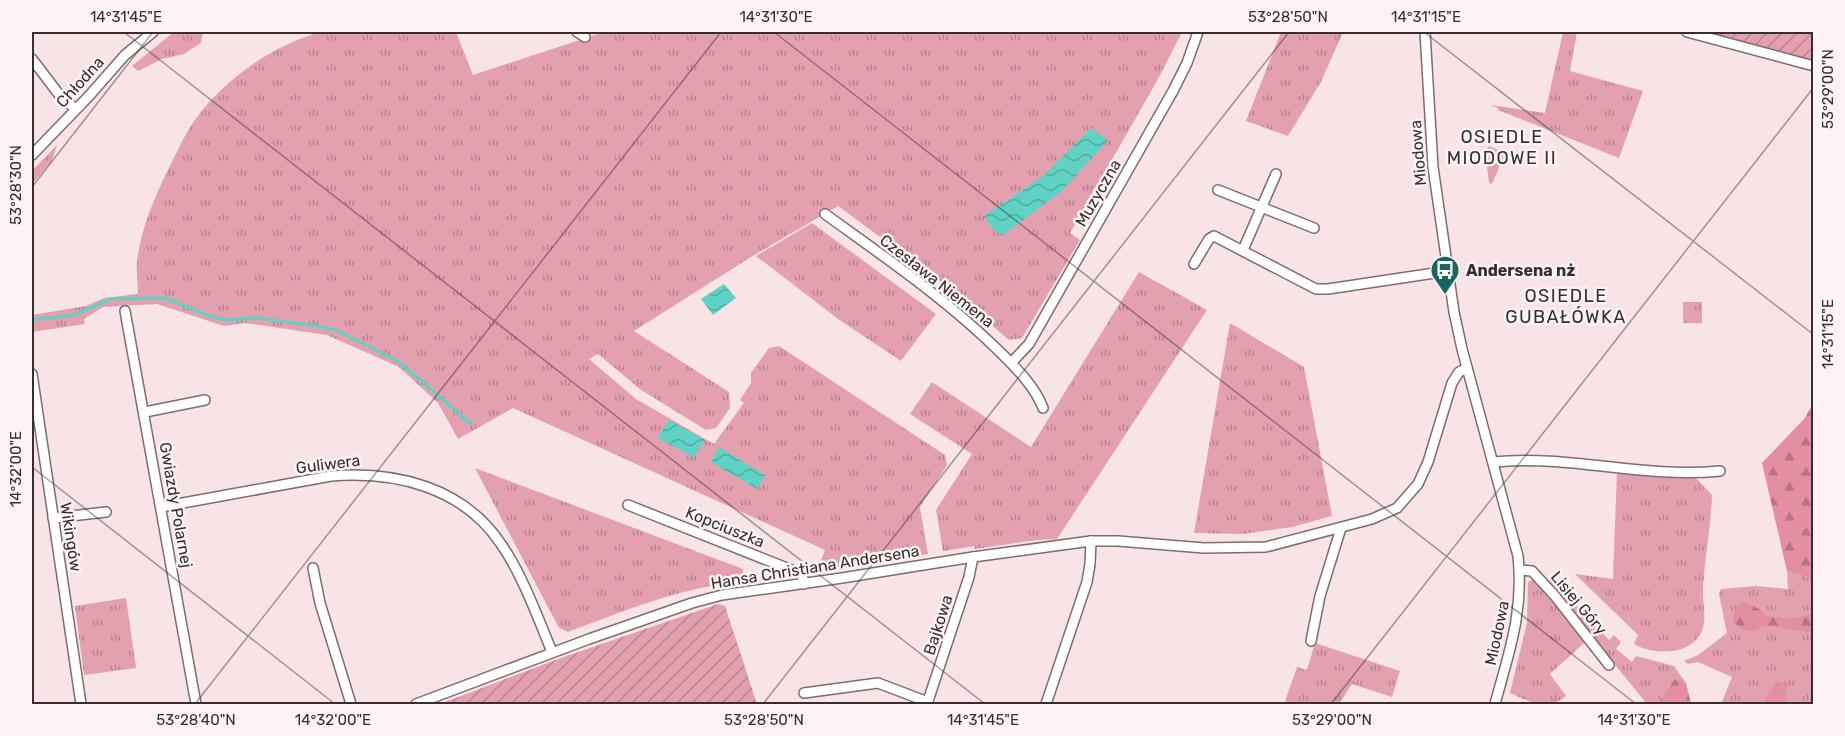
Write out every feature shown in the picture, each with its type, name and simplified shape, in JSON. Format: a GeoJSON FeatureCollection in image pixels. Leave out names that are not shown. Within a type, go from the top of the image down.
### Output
{"type":"FeatureCollection","features":[{"type":"Feature","properties":{"kind":"street","name":"Chłodna"},"geometry":{"type":"LineString","coordinates":[[32,155],[125,55],[153,32]]}},
{"type":"Feature","properties":{"kind":"street","name":"Muzyczna"},"geometry":{"type":"LineString","coordinates":[[1011,363],[1029,344],[1157,121],[1187,63],[1198,32]]}},
{"type":"Feature","properties":{"kind":"street","name":"Miodowa"},"geometry":{"type":"LineString","coordinates":[[1425,32],[1433,167],[1456,324],[1514,534],[1520,570],[1517,622],[1495,705]]}},
{"type":"Feature","properties":{"kind":"street"},"geometry":{"type":"LineString","coordinates":[[1687,32],[1814,66]]}},
{"type":"Feature","properties":{"kind":"street"},"geometry":{"type":"LineString","coordinates":[[32,59],[61,97],[76,109]]}},
{"type":"Feature","properties":{"kind":"street"},"geometry":{"type":"LineString","coordinates":[[1243,250],[1276,174]]}},
{"type":"Feature","properties":{"kind":"street"},"geometry":{"type":"LineString","coordinates":[[1218,190],[1314,228]]}},
{"type":"Feature","properties":{"kind":"street","name":"Czesława Niemena"},"geometry":{"type":"LineString","coordinates":[[825,214],[946,303],[977,329],[1011,363],[1038,395],[1043,408]]}},
{"type":"Feature","properties":{"kind":"street"},"geometry":{"type":"LineString","coordinates":[[1194,264],[1209,239],[1214,236],[1316,289],[1448,276],[1460,281]]}},
{"type":"Feature","properties":{"kind":"street","name":"Gwiazdy Polarnej"},"geometry":{"type":"LineString","coordinates":[[125,311],[196,705]]}},
{"type":"Feature","properties":{"kind":"street","name":"Hansa Christiana Andersena"},"geometry":{"type":"LineString","coordinates":[[416,705],[552,652],[708,598],[973,557],[1091,542],[1118,541],[1204,548],[1250,548],[1279,544],[1391,512],[1414,490],[1428,462],[1452,383],[1459,372],[1467,368]]}},
{"type":"Feature","properties":{"kind":"street","name":"Wikingów"},"geometry":{"type":"LineString","coordinates":[[32,374],[81,705]]}},
{"type":"Feature","properties":{"kind":"street"},"geometry":{"type":"LineString","coordinates":[[145,412],[205,400]]}},
{"type":"Feature","properties":{"kind":"street"},"geometry":{"type":"LineString","coordinates":[[1493,462],[1542,461],[1692,474],[1720,471]]}},
{"type":"Feature","properties":{"kind":"street","name":"Guliwera"},"geometry":{"type":"LineString","coordinates":[[161,507],[331,476],[356,474],[400,478],[427,485],[455,499],[490,529],[512,563],[552,652]]}},
{"type":"Feature","properties":{"kind":"street","name":"Kopciuszka"},"geometry":{"type":"LineString","coordinates":[[628,505],[802,574],[804,584]]}},
{"type":"Feature","properties":{"kind":"street"},"geometry":{"type":"LineString","coordinates":[[52,518],[106,512]]}},
{"type":"Feature","properties":{"kind":"street"},"geometry":{"type":"LineString","coordinates":[[1311,641],[1320,596],[1341,528]]}},
{"type":"Feature","properties":{"kind":"street"},"geometry":{"type":"LineString","coordinates":[[1046,705],[1087,582],[1091,542]]}},
{"type":"Feature","properties":{"kind":"street","name":"Bajkowa"},"geometry":{"type":"LineString","coordinates":[[804,693],[878,683],[928,703],[969,577],[973,557]]}},
{"type":"Feature","properties":{"kind":"street"},"geometry":{"type":"LineString","coordinates":[[313,568],[320,603],[351,705]]}},
{"type":"Feature","properties":{"kind":"street","name":"Lisiej Góry"},"geometry":{"type":"LineString","coordinates":[[1520,570],[1532,571],[1555,596],[1609,665]]}},
{"type":"Feature","properties":{"kind":"green space"},"geometry":{"type":"Polygon","coordinates":[[[174,32],[203,32],[201,43],[184,54],[162,59],[138,71],[132,66],[174,32]]]}},
{"type":"Feature","properties":{"kind":"green space"},"geometry":{"type":"Polygon","coordinates":[[[320,32],[456,32],[473,75],[604,32],[1182,32],[1157,81],[1070,233],[1080,240],[1022,338],[1009,340],[944,284],[838,206],[751,257],[634,331],[729,392],[730,408],[716,428],[706,430],[641,390],[598,354],[589,359],[636,399],[714,444],[744,403],[740,400],[751,383],[751,373],[769,348],[779,346],[945,455],[947,465],[920,507],[928,554],[817,571],[825,550],[513,408],[458,439],[438,403],[399,367],[327,335],[245,323],[224,326],[157,304],[103,307],[84,319],[85,324],[32,332],[32,315],[86,306],[104,298],[138,294],[137,261],[145,226],[158,192],[189,129],[215,97],[246,69],[282,47],[320,32]]]}},
{"type":"Feature","properties":{"kind":"green space"},"geometry":{"type":"Polygon","coordinates":[[[1281,32],[1343,32],[1321,82],[1288,136],[1246,121],[1281,32]]]}},
{"type":"Feature","properties":{"kind":"green space"},"geometry":{"type":"Polygon","coordinates":[[[1563,32],[1577,32],[1570,71],[1643,91],[1619,158],[1498,110],[1491,105],[1545,113],[1563,32]]]}},
{"type":"Feature","properties":{"kind":"green space"},"geometry":{"type":"Polygon","coordinates":[[[1704,32],[1813,32],[1813,63],[1704,32]]]}},
{"type":"Feature","properties":{"kind":"green space"},"geometry":{"type":"Polygon","coordinates":[[[57,145],[52,161],[32,184],[32,171],[57,145]]]}},
{"type":"Feature","properties":{"kind":"green space"},"geometry":{"type":"Polygon","coordinates":[[[1489,146],[1505,153],[1492,184],[1489,183],[1485,150],[1489,146]]]}},
{"type":"Feature","properties":{"kind":"green space"},"geometry":{"type":"Polygon","coordinates":[[[812,223],[936,314],[901,361],[838,319],[756,256],[812,223]]]}},
{"type":"Feature","properties":{"kind":"green space"},"geometry":{"type":"Polygon","coordinates":[[[1139,272],[1207,310],[1057,539],[943,551],[936,510],[972,454],[910,414],[932,382],[1031,447],[1139,272]]]}},
{"type":"Feature","properties":{"kind":"green space"},"geometry":{"type":"Polygon","coordinates":[[[1683,302],[1702,302],[1702,323],[1683,323],[1683,302]]]}},
{"type":"Feature","properties":{"kind":"green space"},"geometry":{"type":"Polygon","coordinates":[[[1230,323],[1304,367],[1332,516],[1292,527],[1243,534],[1194,533],[1230,323]]]}},
{"type":"Feature","properties":{"kind":"green space"},"geometry":{"type":"Polygon","coordinates":[[[1813,403],[1813,579],[1787,571],[1762,463],[1805,418],[1813,403]]]}},
{"type":"Feature","properties":{"kind":"green space"},"geometry":{"type":"Polygon","coordinates":[[[475,468],[743,569],[743,582],[676,594],[568,632],[559,628],[475,468]]]}},
{"type":"Feature","properties":{"kind":"green space"},"geometry":{"type":"Polygon","coordinates":[[[1617,471],[1681,477],[1694,476],[1712,495],[1703,587],[1703,628],[1695,641],[1688,646],[1660,651],[1634,644],[1638,635],[1575,574],[1613,579],[1617,471]]]}},
{"type":"Feature","properties":{"kind":"green space"},"geometry":{"type":"Polygon","coordinates":[[[1787,571],[1813,579],[1813,704],[1785,704],[1784,682],[1778,683],[1764,700],[1764,704],[1721,704],[1732,677],[1698,662],[1688,664],[1684,661],[1698,655],[1727,633],[1719,594],[1721,589],[1756,586],[1788,589],[1787,571]]]}},
{"type":"Feature","properties":{"kind":"green space"},"geometry":{"type":"Polygon","coordinates":[[[1534,579],[1585,642],[1550,674],[1566,696],[1552,704],[1538,704],[1510,693],[1527,623],[1528,582],[1534,579]]]}},
{"type":"Feature","properties":{"kind":"green space"},"geometry":{"type":"Polygon","coordinates":[[[1545,579],[1554,581],[1609,640],[1614,635],[1621,642],[1616,649],[1632,662],[1636,656],[1674,666],[1686,683],[1675,679],[1659,704],[1647,704],[1545,579]]]}},
{"type":"Feature","properties":{"kind":"green space"},"geometry":{"type":"Polygon","coordinates":[[[126,598],[136,668],[84,675],[75,606],[126,598]]]}},
{"type":"Feature","properties":{"kind":"green space"},"geometry":{"type":"Polygon","coordinates":[[[1741,602],[1755,607],[1767,616],[1789,619],[1813,614],[1813,633],[1764,625],[1756,631],[1743,630],[1733,620],[1734,612],[1741,602]]]}},
{"type":"Feature","properties":{"kind":"green space"},"geometry":{"type":"Polygon","coordinates":[[[718,604],[725,606],[757,704],[440,704],[558,659],[718,604]]]}},
{"type":"Feature","properties":{"kind":"green space"},"geometry":{"type":"Polygon","coordinates":[[[1315,643],[1400,671],[1392,697],[1352,684],[1339,704],[1295,704],[1285,701],[1297,667],[1307,670],[1315,643]]]}},
{"type":"Feature","properties":{"kind":"green space"},"geometry":{"type":"Polygon","coordinates":[[[1675,679],[1686,683],[1691,704],[1659,704],[1664,693],[1675,679]]]}},
{"type":"Feature","properties":{"kind":"green space"},"geometry":{"type":"Polygon","coordinates":[[[1778,682],[1785,682],[1785,704],[1764,704],[1764,700],[1778,682]]]}},
{"type":"Feature","properties":{"kind":"water"},"geometry":{"type":"Polygon","coordinates":[[[1091,128],[1108,140],[1062,191],[1003,235],[993,230],[984,216],[1043,176],[1091,128]]]}},
{"type":"Feature","properties":{"kind":"water"},"geometry":{"type":"Polygon","coordinates":[[[724,284],[736,298],[713,315],[701,299],[724,284]]]}},
{"type":"Feature","properties":{"kind":"water"},"geometry":{"type":"Polygon","coordinates":[[[669,420],[705,440],[694,457],[657,438],[669,420]]]}},
{"type":"Feature","properties":{"kind":"water"},"geometry":{"type":"Polygon","coordinates":[[[719,447],[765,475],[757,489],[711,462],[719,447]]]}},
{"type":"Feature","properties":{"kind":"waterway"},"geometry":{"type":"LineString","coordinates":[[32,320],[74,315],[111,299],[165,298],[212,317],[226,320],[256,318],[317,326],[338,331],[399,362],[471,424]]}},
{"type":"Feature","properties":{"kind":"place","name":"Andersena nż"},"geometry":{"type":"Point","coordinates":[1445,296]}},
{"type":"Feature","properties":{"kind":"district","name":"OSIEDLE MIODOWE II"},"geometry":{"type":"Point","coordinates":[1502,147]}},
{"type":"Feature","properties":{"kind":"district","name":"OSIEDLE GUBAŁÓWKA"},"geometry":{"type":"Point","coordinates":[1566,306]}}]}
